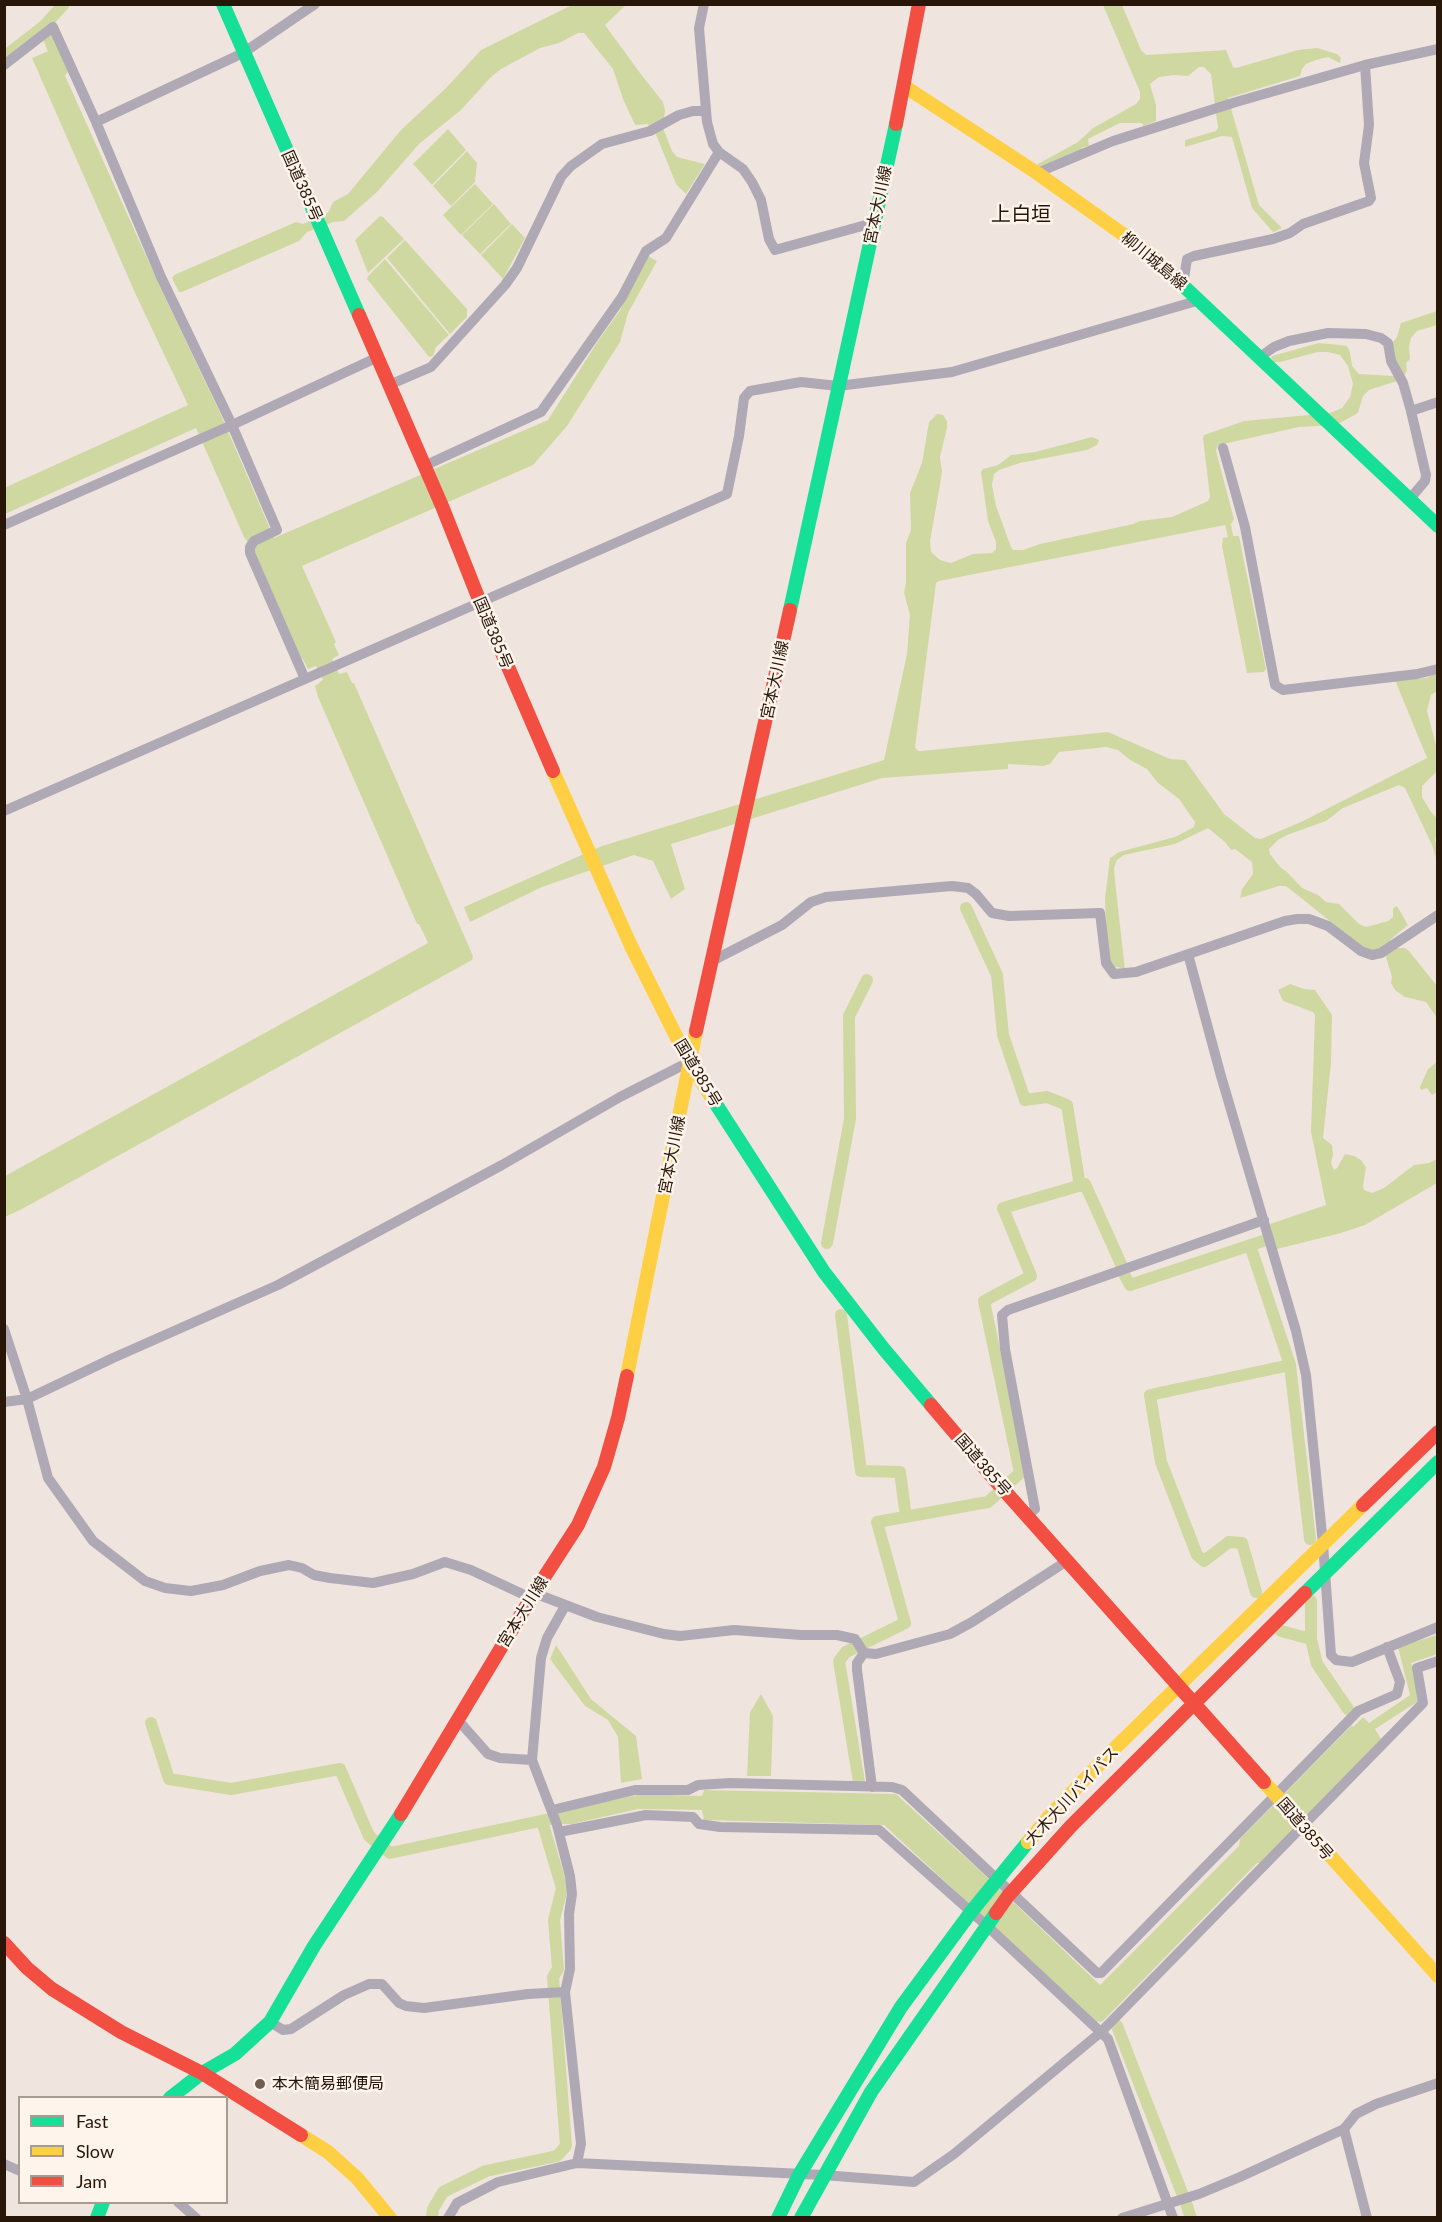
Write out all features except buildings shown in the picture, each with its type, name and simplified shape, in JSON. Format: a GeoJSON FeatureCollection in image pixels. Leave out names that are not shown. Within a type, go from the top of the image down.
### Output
{"type":"FeatureCollection","features":[{"type":"Feature","properties":{"kind":"main road","name":"国道385号"},"geometry":{"type":"LineString","coordinates":[[223,4],[442,506],[480,602],[584,844],[631,946],[689,1062],[824,1272],[883,1348],[994,1479],[1437,1976]]}},
{"type":"Feature","properties":{"kind":"main road"},"geometry":{"type":"LineString","coordinates":[[904,86],[919,4]]}},
{"type":"Feature","properties":{"kind":"main road","name":"柳川城島線"},"geometry":{"type":"LineString","coordinates":[[904,86],[1037,173],[1145,250],[1437,526]]}},
{"type":"Feature","properties":{"kind":"main road","name":"宮本大川線"},"geometry":{"type":"LineString","coordinates":[[171,2096],[202,2073],[235,2054],[270,2022],[314,1946],[398,1818],[578,1524],[604,1467],[618,1418],[710,962],[752,792],[904,86]]}},
{"type":"Feature","properties":{"kind":"main road","name":"大木大川バイパス"},"geometry":{"type":"LineString","coordinates":[[778,2217],[799,2175],[901,2007],[972,1910],[1052,1813],[1436,1435]]}},
{"type":"Feature","properties":{"kind":"main road","name":"大木大川バイパス"},"geometry":{"type":"LineString","coordinates":[[801,2217],[871,2092],[1009,1895],[1071,1826],[1192,1703],[1437,1462]]}},
{"type":"Feature","properties":{"kind":"main road"},"geometry":{"type":"LineString","coordinates":[[4,1943],[27,1968],[52,1989],[121,2032],[202,2073],[328,2152],[357,2178],[390,2217]]}},
{"type":"Feature","properties":{"kind":"street"},"geometry":{"type":"LineString","coordinates":[[96,122],[243,53],[315,4]]}},
{"type":"Feature","properties":{"kind":"street"},"geometry":{"type":"LineString","coordinates":[[704,4],[699,28],[706,111],[712,144],[719,152],[743,169],[752,182],[761,200],[769,239],[774,250],[873,223]]}},
{"type":"Feature","properties":{"kind":"street"},"geometry":{"type":"LineString","coordinates":[[4,65],[53,27],[161,277],[232,424],[277,530],[254,541],[250,547],[250,553],[308,678]]}},
{"type":"Feature","properties":{"kind":"street"},"geometry":{"type":"LineString","coordinates":[[1037,173],[1113,141],[1236,102],[1365,65],[1437,49]]}},
{"type":"Feature","properties":{"kind":"street"},"geometry":{"type":"LineString","coordinates":[[1183,285],[1187,259],[1273,239],[1290,233],[1303,224],[1369,201],[1371,198],[1364,163],[1369,125],[1365,65]]}},
{"type":"Feature","properties":{"kind":"street"},"geometry":{"type":"LineString","coordinates":[[389,385],[431,367],[505,285],[517,268],[561,177],[571,166],[602,144],[650,131],[679,115],[693,111],[706,111]]}},
{"type":"Feature","properties":{"kind":"street"},"geometry":{"type":"LineString","coordinates":[[424,466],[541,412],[622,297],[646,251],[666,237],[719,152]]}},
{"type":"Feature","properties":{"kind":"street"},"geometry":{"type":"LineString","coordinates":[[4,811],[727,494],[744,398],[750,391],[801,382],[838,386],[952,372],[1200,300]]}},
{"type":"Feature","properties":{"kind":"street"},"geometry":{"type":"LineString","coordinates":[[1260,357],[1274,347],[1289,341],[1328,333],[1366,334],[1381,338],[1388,343],[1391,361],[1403,383],[1426,476],[1425,481],[1409,500]]}},
{"type":"Feature","properties":{"kind":"street"},"geometry":{"type":"LineString","coordinates":[[4,525],[376,358]]}},
{"type":"Feature","properties":{"kind":"street"},"geometry":{"type":"LineString","coordinates":[[1411,411],[1437,402]]}},
{"type":"Feature","properties":{"kind":"street"},"geometry":{"type":"LineString","coordinates":[[1223,448],[1245,527],[1275,685],[1283,690],[1417,674],[1437,669]]}},
{"type":"Feature","properties":{"kind":"street"},"geometry":{"type":"LineString","coordinates":[[710,962],[782,925],[811,902],[826,897],[952,886],[968,888],[992,912],[1009,916],[1100,913],[1106,963],[1114,974],[1136,972],[1285,921],[1298,919],[1310,919],[1328,926],[1361,951],[1372,955],[1380,953],[1437,915]]}},
{"type":"Feature","properties":{"kind":"street"},"geometry":{"type":"LineString","coordinates":[[1188,954],[1296,1331],[1306,1375],[1323,1544],[1331,1655],[1336,1660],[1352,1662],[1437,1627]]}},
{"type":"Feature","properties":{"kind":"street"},"geometry":{"type":"LineString","coordinates":[[4,1402],[27,1399],[278,1285],[502,1165],[620,1097],[689,1062]]}},
{"type":"Feature","properties":{"kind":"street"},"geometry":{"type":"LineString","coordinates":[[1028,1515],[1035,1509],[1005,1348],[1002,1316],[1008,1310],[1264,1222]]}},
{"type":"Feature","properties":{"kind":"street"},"geometry":{"type":"LineString","coordinates":[[4,1329],[27,1399],[48,1478],[93,1541],[129,1570],[153,1584],[191,1591],[223,1585],[260,1571],[289,1565],[302,1568],[314,1575],[373,1583],[413,1574],[445,1562],[471,1570],[533,1596],[624,1625],[680,1636],[734,1630],[837,1635],[876,1654],[950,1634],[1067,1561]]}},
{"type":"Feature","properties":{"kind":"street"},"geometry":{"type":"LineString","coordinates":[[565,1606],[547,1638],[541,1659],[532,1760],[555,1820],[570,1876],[572,1894],[569,1914],[570,1969],[561,1992],[581,2144],[577,2163]]}},
{"type":"Feature","properties":{"kind":"street"},"geometry":{"type":"LineString","coordinates":[[860,1646],[857,1670],[872,1787]]}},
{"type":"Feature","properties":{"kind":"street"},"geometry":{"type":"LineString","coordinates":[[555,1820],[635,1790],[687,1790],[698,1785],[730,1783],[892,1787],[902,1790],[1009,1895],[1097,1974],[1101,1973],[1358,1711],[1397,1694],[1400,1682],[1387,1647]]}},
{"type":"Feature","properties":{"kind":"street"},"geometry":{"type":"LineString","coordinates":[[448,2217],[457,2203],[498,2182],[577,2163],[823,2175],[914,2182],[963,2146],[1101,2032],[1301,1824],[1423,1703],[1417,1668],[1437,1661]]}},
{"type":"Feature","properties":{"kind":"street"},"geometry":{"type":"LineString","coordinates":[[458,1720],[488,1754],[500,1758],[532,1760]]}},
{"type":"Feature","properties":{"kind":"street"},"geometry":{"type":"LineString","coordinates":[[555,1820],[646,1815],[693,1817],[699,1824],[720,1827],[879,1830],[972,1910],[1108,2039],[1173,2217]]}},
{"type":"Feature","properties":{"kind":"street"},"geometry":{"type":"LineString","coordinates":[[270,2022],[283,2030],[291,2029],[344,1995],[376,1983],[387,1988],[399,2003],[424,2008],[561,1992]]}},
{"type":"Feature","properties":{"kind":"street"},"geometry":{"type":"LineString","coordinates":[[1122,2217],[1168,2204],[1240,2177],[1344,2129],[1351,2119],[1376,2104],[1437,2083]]}},
{"type":"Feature","properties":{"kind":"street"},"geometry":{"type":"LineString","coordinates":[[1344,2129],[1367,2217]]}},
{"type":"Feature","properties":{"kind":"street"},"geometry":{"type":"LineString","coordinates":[[4,2164],[18,2170]]}},
{"type":"Feature","properties":{"kind":"street"},"geometry":{"type":"LineString","coordinates":[[180,2204],[196,2217]]}},
{"type":"Feature","properties":{"kind":"shaded area"},"geometry":{"type":"Polygon","coordinates":[[[572,5],[626,5],[605,25],[663,102],[665,110],[663,128],[672,151],[677,157],[705,164],[686,194],[676,184],[653,127],[650,128],[648,124],[635,125],[613,69],[584,33],[578,33],[559,43],[540,48],[491,77],[461,110],[419,144],[377,192],[344,221],[333,222],[307,232],[299,241],[179,292],[172,278],[174,275],[296,222],[303,224],[328,213],[333,202],[348,194],[401,130],[446,88],[481,50],[572,5]]]}},
{"type":"Feature","properties":{"kind":"shaded area"},"geometry":{"type":"Polygon","coordinates":[[[1103,5],[1122,5],[1141,50],[1146,55],[1226,50],[1233,67],[1236,68],[1298,50],[1317,48],[1337,54],[1341,58],[1340,63],[1328,57],[1316,60],[1306,64],[1300,76],[1228,98],[1259,205],[1282,228],[1272,231],[1252,208],[1232,137],[1222,136],[1185,147],[1185,140],[1216,131],[1218,128],[1211,74],[1204,67],[1199,67],[1188,76],[1159,77],[1150,84],[1156,105],[1156,121],[1143,126],[1142,123],[1120,123],[1088,139],[1089,146],[1081,150],[1038,167],[1036,165],[1078,142],[1093,128],[1136,104],[1140,99],[1140,92],[1103,5]]]}},
{"type":"Feature","properties":{"kind":"shaded area"},"geometry":{"type":"Polygon","coordinates":[[[53,49],[160,287],[221,415],[274,538],[548,420],[619,312],[648,256],[657,261],[628,313],[620,342],[567,426],[533,465],[302,566],[336,642],[334,644],[339,655],[332,659],[339,674],[347,672],[354,683],[473,956],[472,960],[5,1217],[5,1176],[428,943],[417,924],[318,697],[315,686],[323,680],[316,666],[308,669],[300,658],[254,550],[244,537],[196,428],[5,514],[4,488],[188,405],[136,295],[32,58],[53,49]]]}},
{"type":"Feature","properties":{"kind":"shaded area"},"geometry":{"type":"Polygon","coordinates":[[[448,129],[466,150],[432,185],[413,164],[448,129]]]}},
{"type":"Feature","properties":{"kind":"shaded area"},"geometry":{"type":"Polygon","coordinates":[[[467,151],[477,163],[475,182],[451,206],[433,186],[467,151]]]}},
{"type":"Feature","properties":{"kind":"shaded area"},"geometry":{"type":"Polygon","coordinates":[[[475,184],[493,204],[461,235],[443,215],[475,184]]]}},
{"type":"Feature","properties":{"kind":"shaded area"},"geometry":{"type":"Polygon","coordinates":[[[494,204],[511,224],[480,254],[462,235],[494,204]]]}},
{"type":"Feature","properties":{"kind":"shaded area"},"geometry":{"type":"Polygon","coordinates":[[[380,216],[404,239],[368,273],[355,240],[380,216]]]}},
{"type":"Feature","properties":{"kind":"shaded area"},"geometry":{"type":"Polygon","coordinates":[[[512,224],[525,238],[503,279],[481,255],[512,224]]]}},
{"type":"Feature","properties":{"kind":"shaded area"},"geometry":{"type":"Polygon","coordinates":[[[405,240],[467,309],[467,317],[450,334],[387,258],[405,240]]]}},
{"type":"Feature","properties":{"kind":"shaded area"},"geometry":{"type":"Polygon","coordinates":[[[385,259],[449,335],[436,347],[433,356],[429,357],[367,279],[385,259]]]}},
{"type":"Feature","properties":{"kind":"shaded area"},"geometry":{"type":"Polygon","coordinates":[[[1437,311],[1437,325],[1417,331],[1411,338],[1410,359],[1406,363],[1407,370],[1403,379],[1369,390],[1363,396],[1358,413],[1336,425],[1299,427],[1219,445],[1217,448],[1234,519],[1231,524],[1233,536],[1239,536],[1266,669],[1264,672],[1247,673],[1222,546],[1223,538],[1228,537],[1225,525],[939,581],[936,583],[915,747],[921,751],[1108,732],[1170,759],[1185,760],[1224,814],[1255,838],[1261,839],[1301,822],[1427,758],[1395,680],[1426,678],[1437,673],[1437,691],[1431,695],[1427,711],[1437,749],[1437,771],[1422,786],[1422,797],[1437,818],[1435,840],[1437,861],[1432,845],[1405,788],[1399,785],[1343,808],[1326,821],[1287,835],[1269,849],[1280,867],[1302,888],[1318,895],[1326,902],[1339,904],[1359,924],[1366,927],[1388,921],[1393,917],[1393,908],[1397,906],[1408,925],[1390,940],[1395,948],[1405,948],[1409,951],[1437,986],[1437,1018],[1426,1002],[1405,997],[1395,990],[1391,983],[1392,977],[1386,957],[1381,948],[1373,950],[1361,946],[1286,886],[1240,898],[1242,889],[1253,874],[1252,862],[1235,849],[1231,850],[1208,828],[1175,844],[1124,855],[1117,860],[1114,868],[1125,969],[1113,966],[1110,962],[1106,932],[1105,898],[1110,858],[1119,852],[1175,837],[1194,827],[1195,822],[1179,799],[1158,783],[1147,769],[1118,750],[1106,747],[1059,752],[1050,764],[1043,766],[1008,764],[1008,769],[882,778],[671,844],[685,889],[671,899],[653,861],[634,855],[542,887],[470,922],[464,907],[602,846],[884,760],[907,654],[910,615],[904,593],[906,543],[911,530],[910,493],[922,463],[929,422],[937,414],[943,415],[947,421],[947,428],[940,457],[942,471],[930,541],[931,552],[940,560],[951,563],[973,554],[992,553],[996,549],[996,542],[988,521],[981,472],[983,469],[998,465],[1011,455],[1035,452],[1092,437],[1099,440],[1097,445],[1087,450],[1020,463],[994,474],[992,485],[996,506],[1011,547],[1013,550],[1023,550],[1140,521],[1172,517],[1208,501],[1210,497],[1204,435],[1244,421],[1330,413],[1342,408],[1350,397],[1353,384],[1348,366],[1340,355],[1318,352],[1280,362],[1274,362],[1272,356],[1319,343],[1347,346],[1352,366],[1359,374],[1394,376],[1391,345],[1397,337],[1401,323],[1437,311]]]}},
{"type":"Feature","properties":{"kind":"shaded area"},"geometry":{"type":"Polygon","coordinates":[[[1290,984],[1315,990],[1332,1015],[1331,1063],[1323,1138],[1332,1145],[1331,1163],[1334,1170],[1345,1154],[1361,1160],[1366,1167],[1364,1190],[1372,1193],[1384,1188],[1414,1165],[1429,1163],[1437,1159],[1437,1183],[1365,1225],[1277,1249],[1270,1224],[1326,1205],[1311,1132],[1315,1015],[1313,1012],[1283,1001],[1278,990],[1290,984]]]}},
{"type":"Feature","properties":{"kind":"shaded area"},"geometry":{"type":"Polygon","coordinates":[[[1437,1062],[1437,1092],[1432,1095],[1427,1088],[1421,1090],[1420,1087],[1428,1069],[1437,1062]]]}},
{"type":"Feature","properties":{"kind":"shaded area"},"geometry":{"type":"Polygon","coordinates":[[[1437,1635],[1437,1654],[1411,1663],[1420,1700],[1375,1729],[1381,1739],[1262,1863],[1257,1863],[1102,2022],[1096,2021],[884,1825],[704,1820],[702,1810],[638,1809],[572,1824],[561,1824],[558,1815],[567,1810],[642,1794],[702,1796],[704,1790],[896,1794],[1100,1985],[1239,1846],[1240,1839],[1352,1725],[1353,1727],[1363,1717],[1369,1723],[1410,1695],[1398,1647],[1437,1635]]]}},
{"type":"Feature","properties":{"kind":"shaded area"},"geometry":{"type":"Polygon","coordinates":[[[556,1645],[591,1699],[636,1736],[642,1779],[621,1783],[618,1737],[608,1720],[585,1706],[550,1659],[556,1645]]]}},
{"type":"Feature","properties":{"kind":"shaded area"},"geometry":{"type":"Polygon","coordinates":[[[761,1694],[773,1716],[771,1776],[747,1776],[750,1712],[761,1694]]]}},
{"type":"Feature","properties":{"kind":"waterway"},"geometry":{"type":"LineString","coordinates":[[4,57],[44,26],[64,4]]}},
{"type":"Feature","properties":{"kind":"waterway"},"geometry":{"type":"LineString","coordinates":[[44,26],[62,70]]}},
{"type":"Feature","properties":{"kind":"waterway"},"geometry":{"type":"LineString","coordinates":[[966,908],[997,975],[1003,1035],[1025,1100],[1047,1097],[1067,1105],[1080,1186]]}},
{"type":"Feature","properties":{"kind":"waterway"},"geometry":{"type":"LineString","coordinates":[[827,1243],[850,1119],[849,1016],[867,980]]}},
{"type":"Feature","properties":{"kind":"waterway"},"geometry":{"type":"LineString","coordinates":[[859,1782],[839,1661],[846,1652],[905,1623],[877,1522],[988,1502],[1020,1473],[984,1301],[1031,1276],[1003,1208],[1085,1184],[1121,1264]]}},
{"type":"Feature","properties":{"kind":"waterway"},"geometry":{"type":"LineString","coordinates":[[1124,1274],[1130,1285],[1278,1236]]}},
{"type":"Feature","properties":{"kind":"waterway"},"geometry":{"type":"LineString","coordinates":[[1250,1245],[1290,1365],[1310,1539]]}},
{"type":"Feature","properties":{"kind":"waterway"},"geometry":{"type":"LineString","coordinates":[[841,1315],[861,1471],[900,1472],[906,1517]]}},
{"type":"Feature","properties":{"kind":"waterway"},"geometry":{"type":"LineString","coordinates":[[1256,1592],[1242,1543],[1229,1542],[1204,1561],[1197,1555],[1161,1462],[1150,1395],[1290,1365]]}},
{"type":"Feature","properties":{"kind":"waterway"},"geometry":{"type":"LineString","coordinates":[[1311,1601],[1311,1639],[1317,1664],[1348,1709]]}},
{"type":"Feature","properties":{"kind":"waterway"},"geometry":{"type":"LineString","coordinates":[[1281,1631],[1311,1639]]}},
{"type":"Feature","properties":{"kind":"waterway"},"geometry":{"type":"LineString","coordinates":[[151,1723],[169,1779],[231,1789],[340,1769],[369,1836],[390,1853],[564,1816]]}},
{"type":"Feature","properties":{"kind":"waterway"},"geometry":{"type":"LineString","coordinates":[[432,2218],[433,2209],[443,2192],[486,2171],[557,2156],[566,2146],[553,1977],[558,1969],[554,1920],[562,1888],[542,1821]]}},
{"type":"Feature","properties":{"kind":"waterway"},"geometry":{"type":"LineString","coordinates":[[1117,2026],[1182,2193]]}},
{"type":"Feature","properties":{"kind":"waterway"},"geometry":{"type":"LineString","coordinates":[[1186,2203],[1191,2218]]}},
{"type":"Feature","properties":{"kind":"traffic: fast"},"geometry":{"type":"LineString","coordinates":[[223,4],[359,315]]}},
{"type":"Feature","properties":{"kind":"traffic: fast"},"geometry":{"type":"LineString","coordinates":[[790,610],[896,124]]}},
{"type":"Feature","properties":{"kind":"traffic: fast"},"geometry":{"type":"LineString","coordinates":[[1157,261],[1438,526]]}},
{"type":"Feature","properties":{"kind":"traffic: fast"},"geometry":{"type":"LineString","coordinates":[[712,1098],[824,1272],[931,1405]]}},
{"type":"Feature","properties":{"kind":"traffic: fast"},"geometry":{"type":"LineString","coordinates":[[1305,1593],[1438,1462]]}},
{"type":"Feature","properties":{"kind":"traffic: fast"},"geometry":{"type":"LineString","coordinates":[[173,2096],[202,2073],[235,2054],[270,2022],[314,1946],[401,1814]]}},
{"type":"Feature","properties":{"kind":"traffic: fast"},"geometry":{"type":"LineString","coordinates":[[778,2218],[799,2175],[901,2007],[971,1912],[1028,1842]]}},
{"type":"Feature","properties":{"kind":"traffic: fast"},"geometry":{"type":"LineString","coordinates":[[801,2218],[871,2092],[996,1913]]}},
{"type":"Feature","properties":{"kind":"traffic: fast"},"geometry":{"type":"LineString","coordinates":[[97,2218],[102,2204]]}},
{"type":"Feature","properties":{"kind":"traffic: slow"},"geometry":{"type":"LineString","coordinates":[[904,86],[1037,173],[1157,261]]}},
{"type":"Feature","properties":{"kind":"traffic: slow"},"geometry":{"type":"LineString","coordinates":[[553,771],[631,946],[689,1062],[712,1098]]}},
{"type":"Feature","properties":{"kind":"traffic: slow"},"geometry":{"type":"LineString","coordinates":[[627,1376],[696,1031]]}},
{"type":"Feature","properties":{"kind":"traffic: slow"},"geometry":{"type":"LineString","coordinates":[[1028,1842],[1052,1813],[1116,1747],[1363,1505]]}},
{"type":"Feature","properties":{"kind":"traffic: slow"},"geometry":{"type":"LineString","coordinates":[[1264,1782],[1438,1976]]}},
{"type":"Feature","properties":{"kind":"traffic: slow"},"geometry":{"type":"LineString","coordinates":[[301,2135],[328,2152],[357,2178],[390,2218]]}},
{"type":"Feature","properties":{"kind":"traffic: jam"},"geometry":{"type":"LineString","coordinates":[[896,124],[919,4]]}},
{"type":"Feature","properties":{"kind":"traffic: jam"},"geometry":{"type":"LineString","coordinates":[[359,315],[553,771]]}},
{"type":"Feature","properties":{"kind":"traffic: jam"},"geometry":{"type":"LineString","coordinates":[[696,1031],[790,610]]}},
{"type":"Feature","properties":{"kind":"traffic: jam"},"geometry":{"type":"LineString","coordinates":[[401,1814],[534,1593],[578,1525],[604,1467],[627,1376]]}},
{"type":"Feature","properties":{"kind":"traffic: jam"},"geometry":{"type":"LineString","coordinates":[[931,1405],[1264,1782]]}},
{"type":"Feature","properties":{"kind":"traffic: jam"},"geometry":{"type":"LineString","coordinates":[[1363,1505],[1438,1432]]}},
{"type":"Feature","properties":{"kind":"traffic: jam"},"geometry":{"type":"LineString","coordinates":[[996,1913],[1008,1896],[1071,1826],[1305,1593]]}},
{"type":"Feature","properties":{"kind":"traffic: jam"},"geometry":{"type":"LineString","coordinates":[[4,1943],[27,1968],[52,1989],[121,2032],[202,2073],[301,2135]]}},
{"type":"Feature","properties":{"kind":"place","name":"本木簡易郵便局"},"geometry":{"type":"Point","coordinates":[260,2084]}},
{"type":"Feature","properties":{"kind":"district","name":"上白垣"},"geometry":{"type":"Point","coordinates":[1021,215]}}]}
